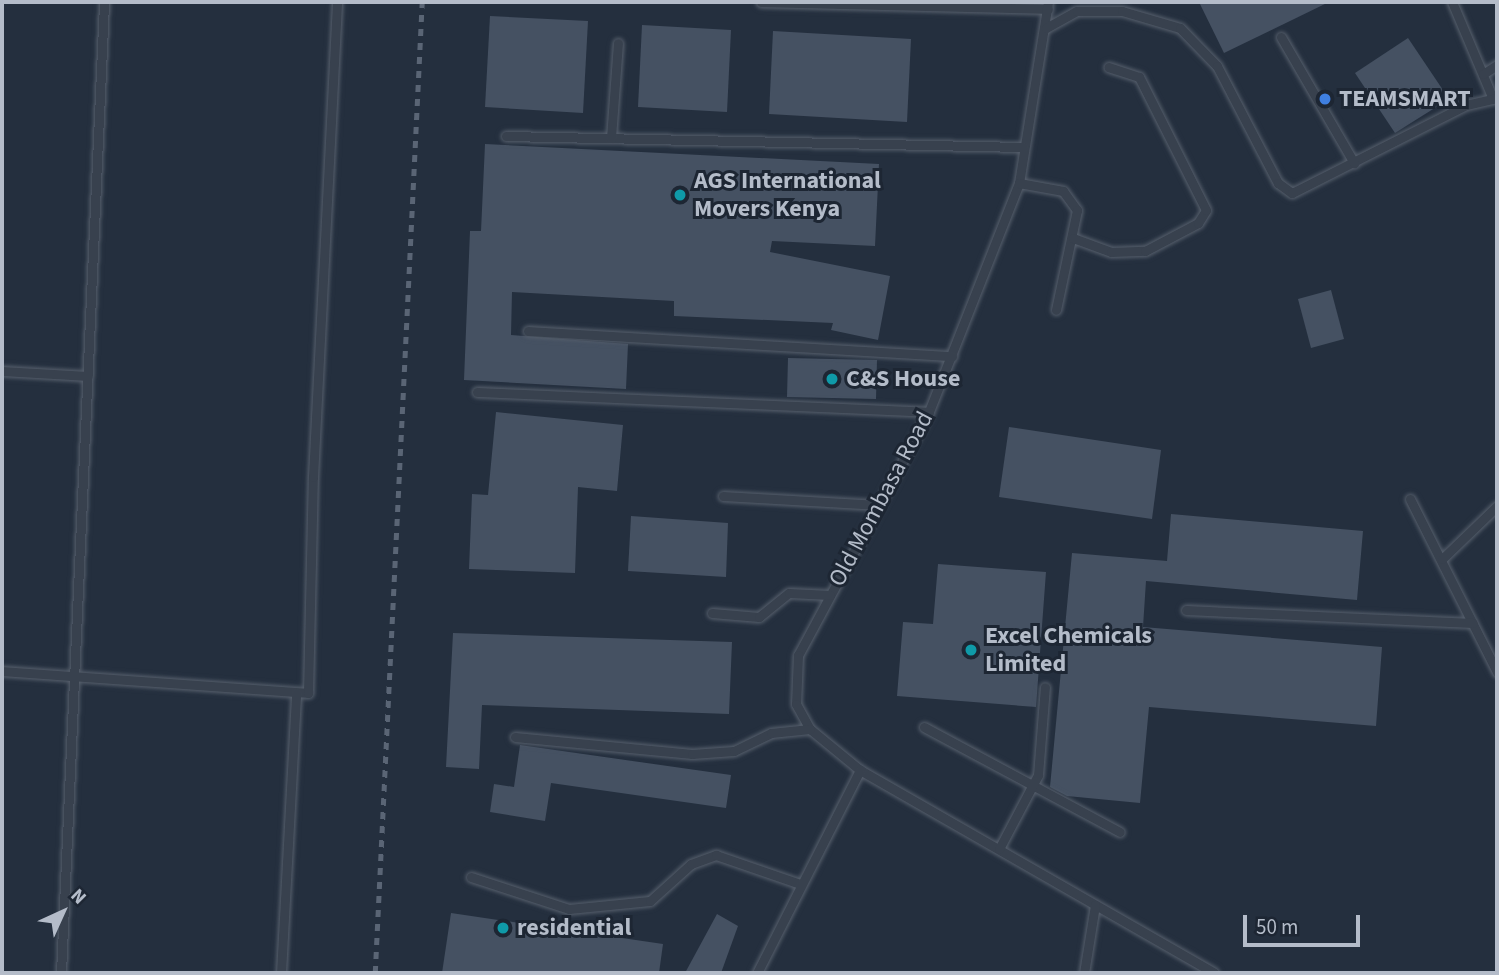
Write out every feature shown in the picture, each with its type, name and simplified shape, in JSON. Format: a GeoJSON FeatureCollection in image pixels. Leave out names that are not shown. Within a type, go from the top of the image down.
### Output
{"type":"FeatureCollection","features":[{"type":"Feature","properties":{"kind":"lane"},"geometry":{"type":"LineString","coordinates":[[61,973],[104,2]]}},
{"type":"Feature","properties":{"kind":"lane"},"geometry":{"type":"LineString","coordinates":[[2,671],[308,693],[313,477],[337,2]]}},
{"type":"Feature","properties":{"kind":"lane"},"geometry":{"type":"LineString","coordinates":[[761,2],[1048,5]]}},
{"type":"Feature","properties":{"kind":"lane"},"geometry":{"type":"LineString","coordinates":[[1046,29],[1077,11],[1122,11],[1180,28],[1217,66],[1283,191],[1299,193],[1457,109],[1495,98],[1452,2]]}},
{"type":"Feature","properties":{"kind":"lane","name":"Old Mombasa Road"},"geometry":{"type":"LineString","coordinates":[[1048,5],[1019,183],[929,412],[798,655],[793,681],[796,704],[810,729],[860,769],[1214,973]]}},
{"type":"Feature","properties":{"kind":"lane"},"geometry":{"type":"LineString","coordinates":[[1281,37],[1354,163]]}},
{"type":"Feature","properties":{"kind":"lane"},"geometry":{"type":"LineString","coordinates":[[611,138],[618,43]]}},
{"type":"Feature","properties":{"kind":"lane"},"geometry":{"type":"LineString","coordinates":[[1483,74],[1497,65]]}},
{"type":"Feature","properties":{"kind":"lane"},"geometry":{"type":"LineString","coordinates":[[1073,238],[1111,252],[1145,251],[1198,223],[1206,210],[1139,77],[1109,66]]}},
{"type":"Feature","properties":{"kind":"lane"},"geometry":{"type":"LineString","coordinates":[[506,136],[1024,147]]}},
{"type":"Feature","properties":{"kind":"lane"},"geometry":{"type":"LineString","coordinates":[[1019,183],[1070,196],[1077,210],[1056,310]]}},
{"type":"Feature","properties":{"kind":"lane"},"geometry":{"type":"LineString","coordinates":[[528,331],[952,356]]}},
{"type":"Feature","properties":{"kind":"lane"},"geometry":{"type":"LineString","coordinates":[[2,371],[88,376]]}},
{"type":"Feature","properties":{"kind":"lane"},"geometry":{"type":"LineString","coordinates":[[477,392],[929,412]]}},
{"type":"Feature","properties":{"kind":"lane"},"geometry":{"type":"LineString","coordinates":[[723,496],[879,505]]}},
{"type":"Feature","properties":{"kind":"lane"},"geometry":{"type":"LineString","coordinates":[[1410,499],[1497,672]]}},
{"type":"Feature","properties":{"kind":"lane"},"geometry":{"type":"LineString","coordinates":[[1442,559],[1497,506]]}},
{"type":"Feature","properties":{"kind":"lane"},"geometry":{"type":"LineString","coordinates":[[712,613],[759,617],[789,593],[830,595]]}},
{"type":"Feature","properties":{"kind":"lane"},"geometry":{"type":"LineString","coordinates":[[1186,610],[1473,623]]}},
{"type":"Feature","properties":{"kind":"lane"},"geometry":{"type":"LineString","coordinates":[[999,849],[1035,786],[1045,687]]}},
{"type":"Feature","properties":{"kind":"lane"},"geometry":{"type":"LineString","coordinates":[[281,973],[296,692]]}},
{"type":"Feature","properties":{"kind":"lane"},"geometry":{"type":"LineString","coordinates":[[924,727],[1120,832]]}},
{"type":"Feature","properties":{"kind":"lane"},"geometry":{"type":"LineString","coordinates":[[515,737],[692,754],[734,751],[771,733],[810,729]]}},
{"type":"Feature","properties":{"kind":"lane"},"geometry":{"type":"LineString","coordinates":[[757,973],[860,769]]}},
{"type":"Feature","properties":{"kind":"lane"},"geometry":{"type":"LineString","coordinates":[[471,877],[569,909],[650,901],[691,864],[716,855],[800,884]]}},
{"type":"Feature","properties":{"kind":"lane"},"geometry":{"type":"LineString","coordinates":[[1084,973],[1096,905]]}},
{"type":"Feature","properties":{"kind":"building"},"geometry":{"type":"Polygon","coordinates":[[[1199,2],[1329,2],[1224,53],[1199,2]]]}},
{"type":"Feature","properties":{"kind":"building"},"geometry":{"type":"Polygon","coordinates":[[[490,16],[588,21],[583,113],[485,107],[490,16]]]}},
{"type":"Feature","properties":{"kind":"building"},"geometry":{"type":"Polygon","coordinates":[[[642,25],[731,30],[727,112],[638,107],[642,25]]]}},
{"type":"Feature","properties":{"kind":"building"},"geometry":{"type":"Polygon","coordinates":[[[773,31],[911,39],[907,122],[769,114],[773,31]]]}},
{"type":"Feature","properties":{"kind":"building"},"geometry":{"type":"Polygon","coordinates":[[[1408,38],[1449,99],[1395,133],[1355,73],[1408,38]]]}},
{"type":"Feature","properties":{"kind":"building"},"geometry":{"type":"Polygon","coordinates":[[[485,144],[879,164],[875,246],[772,241],[770,252],[890,276],[878,340],[831,330],[833,323],[674,316],[674,301],[512,292],[511,335],[628,344],[626,389],[464,380],[470,231],[481,231],[485,144]]]}},
{"type":"Feature","properties":{"kind":"building"},"geometry":{"type":"Polygon","coordinates":[[[1331,290],[1344,339],[1311,348],[1298,299],[1331,290]]]}},
{"type":"Feature","properties":{"kind":"building","name":"C&S House"},"geometry":{"type":"Polygon","coordinates":[[[788,358],[877,360],[876,399],[787,397],[788,358]]]}},
{"type":"Feature","properties":{"kind":"building"},"geometry":{"type":"Polygon","coordinates":[[[496,412],[623,425],[617,491],[578,487],[575,573],[469,569],[472,494],[488,495],[496,412]]]}},
{"type":"Feature","properties":{"kind":"building"},"geometry":{"type":"Polygon","coordinates":[[[1009,427],[1161,450],[1152,519],[999,497],[1009,427]]]}},
{"type":"Feature","properties":{"kind":"building"},"geometry":{"type":"Polygon","coordinates":[[[1171,514],[1363,531],[1357,600],[1146,581],[1143,627],[1382,647],[1376,726],[1149,707],[1140,803],[1067,796],[1050,787],[1072,553],[1167,561],[1171,514]]]}},
{"type":"Feature","properties":{"kind":"building"},"geometry":{"type":"Polygon","coordinates":[[[631,516],[728,523],[726,577],[628,571],[631,516]]]}},
{"type":"Feature","properties":{"kind":"building","name":"Excel Chemicals Limited"},"geometry":{"type":"Polygon","coordinates":[[[938,564],[1046,572],[1036,707],[897,696],[903,622],[933,624],[938,564]]]}},
{"type":"Feature","properties":{"kind":"building"},"geometry":{"type":"Polygon","coordinates":[[[453,633],[732,642],[729,714],[482,705],[479,769],[446,767],[453,633]]]}},
{"type":"Feature","properties":{"kind":"building"},"geometry":{"type":"Polygon","coordinates":[[[520,745],[731,775],[726,808],[551,783],[545,821],[490,812],[494,784],[514,787],[520,745]]]}},
{"type":"Feature","properties":{"kind":"building","name":"residential"},"geometry":{"type":"Polygon","coordinates":[[[451,913],[663,944],[659,973],[442,973],[451,913]]]}},
{"type":"Feature","properties":{"kind":"building"},"geometry":{"type":"Polygon","coordinates":[[[717,914],[738,926],[721,973],[685,973],[717,914]]]}},
{"type":"Feature","properties":{"kind":"railway"},"geometry":{"type":"LineString","coordinates":[[375,973],[422,2]]}},
{"type":"Feature","properties":{"kind":"place","name":"TEAMSMART"},"geometry":{"type":"Point","coordinates":[1325,99]}},
{"type":"Feature","properties":{"kind":"place","name":"AGS International Movers Kenya"},"geometry":{"type":"Point","coordinates":[680,195]}},
{"type":"Feature","properties":{"kind":"place","name":"C&S House"},"geometry":{"type":"Point","coordinates":[832,379]}},
{"type":"Feature","properties":{"kind":"place","name":"Excel Chemicals Limited"},"geometry":{"type":"Point","coordinates":[971,650]}},
{"type":"Feature","properties":{"kind":"place","name":"residential"},"geometry":{"type":"Point","coordinates":[503,928]}}]}
